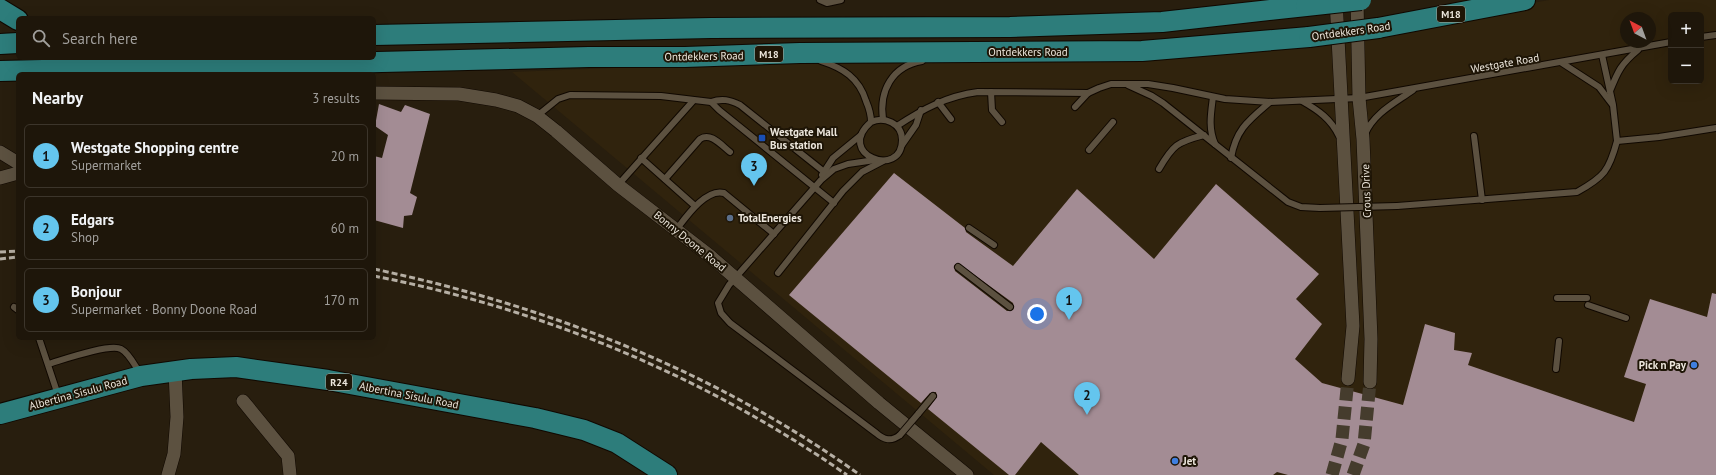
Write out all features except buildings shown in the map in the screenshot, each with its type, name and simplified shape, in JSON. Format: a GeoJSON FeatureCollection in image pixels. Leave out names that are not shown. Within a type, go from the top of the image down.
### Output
{"type":"FeatureCollection","features":[{"type":"Feature","properties":{"kind":"main road"},"geometry":{"type":"LineString","coordinates":[[376,35],[703,28],[1010,27],[1162,22],[1361,0]]}},
{"type":"Feature","properties":{"kind":"main road","name":"Ontdekkers Road"},"geometry":{"type":"LineString","coordinates":[[0,71],[589,57],[685,57],[800,53],[1142,51],[1309,36],[1378,28],[1525,0]]}},
{"type":"Feature","properties":{"kind":"main road"},"geometry":{"type":"LineString","coordinates":[[0,9],[16,19]]}},
{"type":"Feature","properties":{"kind":"main road"},"geometry":{"type":"LineString","coordinates":[[0,44],[16,43]]}},
{"type":"Feature","properties":{"kind":"main road","name":"Albertina Sisulu Road"},"geometry":{"type":"LineString","coordinates":[[0,414],[142,376],[175,371],[229,367],[244,368],[328,380],[535,418],[584,430],[617,443],[667,475]]}},
{"type":"Feature","properties":{"kind":"street","name":"Crous Drive"},"geometry":{"type":"LineString","coordinates":[[1336,0],[1352,326],[1348,379]]}},
{"type":"Feature","properties":{"kind":"street","name":"Crous Drive"},"geometry":{"type":"LineString","coordinates":[[1357,0],[1359,98],[1364,138],[1372,339],[1370,382]]}},
{"type":"Feature","properties":{"kind":"street","name":"Bonny Doone Road"},"geometry":{"type":"LineString","coordinates":[[376,94],[459,94],[496,100],[518,106],[537,116],[618,185],[710,256],[879,403],[967,475]]}},
{"type":"Feature","properties":{"kind":"street"},"geometry":{"type":"LineString","coordinates":[[0,152],[16,162]]}},
{"type":"Feature","properties":{"kind":"street"},"geometry":{"type":"LineString","coordinates":[[0,178],[16,174]]}},
{"type":"Feature","properties":{"kind":"street"},"geometry":{"type":"LineString","coordinates":[[168,475],[174,454],[177,417],[175,371]]}},
{"type":"Feature","properties":{"kind":"street"},"geometry":{"type":"LineString","coordinates":[[243,401],[288,456],[290,475]]}},
{"type":"Feature","properties":{"kind":"lane"},"geometry":{"type":"LineString","coordinates":[[820,0],[827,3],[841,0]]}},
{"type":"Feature","properties":{"kind":"lane"},"geometry":{"type":"LineString","coordinates":[[1704,37],[1716,35]]}},
{"type":"Feature","properties":{"kind":"lane","name":"Westgate Road"},"geometry":{"type":"LineString","coordinates":[[1088,93],[1111,84],[1125,84],[1173,88],[1213,97],[1270,102],[1341,100],[1562,63],[1668,43]]}},
{"type":"Feature","properties":{"kind":"lane"},"geometry":{"type":"LineString","coordinates":[[1610,91],[1620,67],[1639,49]]}},
{"type":"Feature","properties":{"kind":"lane"},"geometry":{"type":"LineString","coordinates":[[933,59],[971,52]]}},
{"type":"Feature","properties":{"kind":"lane"},"geometry":{"type":"LineString","coordinates":[[800,53],[832,64],[848,72],[857,81],[864,92],[871,115],[871,122]]}},
{"type":"Feature","properties":{"kind":"lane"},"geometry":{"type":"LineString","coordinates":[[1125,84],[1152,96],[1204,135],[1288,202],[1301,207],[1320,208],[1397,206],[1577,192],[1591,184],[1604,173],[1610,165],[1617,141],[1613,105],[1602,55]]}},
{"type":"Feature","properties":{"kind":"lane"},"geometry":{"type":"LineString","coordinates":[[882,119],[881,107],[883,95],[892,77],[908,65],[926,60]]}},
{"type":"Feature","properties":{"kind":"lane"},"geometry":{"type":"LineString","coordinates":[[1562,63],[1599,87],[1613,105]]}},
{"type":"Feature","properties":{"kind":"lane"},"geometry":{"type":"LineString","coordinates":[[1364,138],[1371,122],[1379,114],[1416,88]]}},
{"type":"Feature","properties":{"kind":"lane"},"geometry":{"type":"LineString","coordinates":[[897,126],[921,110],[960,94],[991,92],[1088,93]]}},
{"type":"Feature","properties":{"kind":"lane"},"geometry":{"type":"LineString","coordinates":[[991,92],[992,110],[1002,122]]}},
{"type":"Feature","properties":{"kind":"lane"},"geometry":{"type":"LineString","coordinates":[[1075,107],[1088,93]]}},
{"type":"Feature","properties":{"kind":"lane"},"geometry":{"type":"LineString","coordinates":[[537,116],[558,99],[570,95],[661,96],[711,102],[719,99],[731,100],[740,105],[823,171]]}},
{"type":"Feature","properties":{"kind":"lane"},"geometry":{"type":"LineString","coordinates":[[1213,97],[1210,126],[1216,145]]}},
{"type":"Feature","properties":{"kind":"lane"},"geometry":{"type":"LineString","coordinates":[[618,185],[693,101]]}},
{"type":"Feature","properties":{"kind":"lane"},"geometry":{"type":"LineString","coordinates":[[1301,101],[1316,109],[1328,119],[1334,126],[1342,141]]}},
{"type":"Feature","properties":{"kind":"lane"},"geometry":{"type":"LineString","coordinates":[[711,102],[834,203]]}},
{"type":"Feature","properties":{"kind":"lane"},"geometry":{"type":"LineString","coordinates":[[938,102],[951,119]]}},
{"type":"Feature","properties":{"kind":"lane"},"geometry":{"type":"LineString","coordinates":[[1231,158],[1236,137],[1248,121],[1270,102]]}},
{"type":"Feature","properties":{"kind":"lane"},"geometry":{"type":"LineString","coordinates":[[778,273],[834,203],[862,172],[891,158],[897,153],[916,125],[921,110]]}},
{"type":"Feature","properties":{"kind":"lane"},"geometry":{"type":"LineString","coordinates":[[821,180],[823,171],[833,158],[861,134],[865,127],[871,122],[882,119],[891,121],[901,132],[901,146]]}},
{"type":"Feature","properties":{"kind":"lane"},"geometry":{"type":"LineString","coordinates":[[1089,150],[1113,122]]}},
{"type":"Feature","properties":{"kind":"lane"},"geometry":{"type":"LineString","coordinates":[[1617,141],[1716,128]]}},
{"type":"Feature","properties":{"kind":"lane"},"geometry":{"type":"LineString","coordinates":[[861,134],[862,147],[865,153],[875,160]]}},
{"type":"Feature","properties":{"kind":"lane"},"geometry":{"type":"LineString","coordinates":[[1158,169],[1166,156],[1180,142],[1204,135]]}},
{"type":"Feature","properties":{"kind":"lane"},"geometry":{"type":"LineString","coordinates":[[665,179],[704,136],[709,136],[730,152]]}},
{"type":"Feature","properties":{"kind":"lane"},"geometry":{"type":"LineString","coordinates":[[1474,136],[1482,200]]}},
{"type":"Feature","properties":{"kind":"lane"},"geometry":{"type":"LineString","coordinates":[[641,158],[695,206]]}},
{"type":"Feature","properties":{"kind":"lane"},"geometry":{"type":"LineString","coordinates":[[883,161],[875,160],[848,164],[834,169],[821,180],[735,278],[718,302],[720,313],[730,323],[883,438],[892,440],[900,435],[933,396]]}},
{"type":"Feature","properties":{"kind":"lane"},"geometry":{"type":"LineString","coordinates":[[676,230],[695,206],[714,193],[724,193],[774,234]]}},
{"type":"Feature","properties":{"kind":"lane"},"geometry":{"type":"LineString","coordinates":[[969,228],[994,246]]}},
{"type":"Feature","properties":{"kind":"lane"},"geometry":{"type":"LineString","coordinates":[[958,267],[1010,307]]}},
{"type":"Feature","properties":{"kind":"lane"},"geometry":{"type":"LineString","coordinates":[[1557,298],[1587,298]]}},
{"type":"Feature","properties":{"kind":"lane"},"geometry":{"type":"LineString","coordinates":[[1588,305],[1626,318]]}},
{"type":"Feature","properties":{"kind":"lane"},"geometry":{"type":"LineString","coordinates":[[40,340],[59,398]]}},
{"type":"Feature","properties":{"kind":"lane"},"geometry":{"type":"LineString","coordinates":[[1556,369],[1560,341]]}},
{"type":"Feature","properties":{"kind":"lane"},"geometry":{"type":"LineString","coordinates":[[48,364],[106,348],[117,347],[122,349],[142,376]]}},
{"type":"Feature","properties":{"kind":"shaded area"},"geometry":{"type":"Polygon","coordinates":[[[1549,0],[1716,0],[1716,475],[994,475],[512,72],[1337,39],[1549,0]]]}},
{"type":"Feature","properties":{"kind":"tunnel"},"geometry":{"type":"LineString","coordinates":[[1332,475],[1342,439],[1348,379]]}},
{"type":"Feature","properties":{"kind":"tunnel"},"geometry":{"type":"LineString","coordinates":[[1353,475],[1364,444],[1370,382]]}},
{"type":"Feature","properties":{"kind":"railway"},"geometry":{"type":"LineString","coordinates":[[0,252],[16,251]]}},
{"type":"Feature","properties":{"kind":"railway"},"geometry":{"type":"LineString","coordinates":[[0,259],[16,257]]}},
{"type":"Feature","properties":{"kind":"railway"},"geometry":{"type":"LineString","coordinates":[[376,269],[439,284],[503,302],[566,323],[628,347],[688,374],[747,404],[805,438],[860,475]]}},
{"type":"Feature","properties":{"kind":"railway"},"geometry":{"type":"LineString","coordinates":[[376,276],[437,290],[499,307],[561,328],[621,351],[680,378],[737,407],[793,440],[847,475]]}},
{"type":"Feature","properties":{"kind":"place","name":"Westgate Mall Bus station"},"geometry":{"type":"Point","coordinates":[762,138]}},
{"type":"Feature","properties":{"kind":"place","name":"Bonjour"},"geometry":{"type":"Point","coordinates":[754,186]}},
{"type":"Feature","properties":{"kind":"place","name":"TotalEnergies"},"geometry":{"type":"Point","coordinates":[730,218]}},
{"type":"Feature","properties":{"kind":"place","name":"Westgate Shopping centre"},"geometry":{"type":"Point","coordinates":[1069,320]}},
{"type":"Feature","properties":{"kind":"place","name":"Pick n Pay"},"geometry":{"type":"Point","coordinates":[1694,365]}},
{"type":"Feature","properties":{"kind":"place","name":"Edgars"},"geometry":{"type":"Point","coordinates":[1087,415]}},
{"type":"Feature","properties":{"kind":"place","name":"Jet"},"geometry":{"type":"Point","coordinates":[1175,461]}}]}
